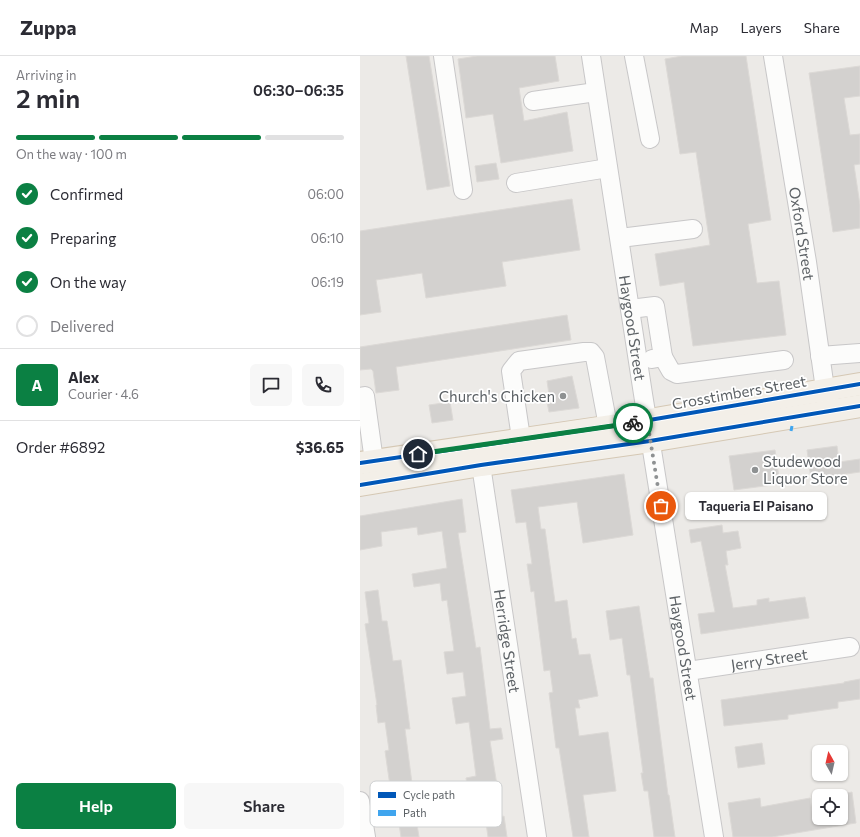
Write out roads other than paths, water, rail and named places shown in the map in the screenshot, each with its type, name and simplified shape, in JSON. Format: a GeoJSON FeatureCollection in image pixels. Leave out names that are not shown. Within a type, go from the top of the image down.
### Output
{"type":"FeatureCollection","features":[{"type":"Feature","properties":{"kind":"main road","name":"Crosstimbers Street"},"geometry":{"type":"LineString","coordinates":[[360,486],[480,455],[521,438],[608,426],[649,430],[825,390],[860,384]]}},
{"type":"Feature","properties":{"kind":"main road","name":"Crosstimbers Street"},"geometry":{"type":"LineString","coordinates":[[367,462],[480,455],[649,430],[828,412],[860,406]]}},
{"type":"Feature","properties":{"kind":"street"},"geometry":{"type":"LineString","coordinates":[[443,56],[463,190]]}},
{"type":"Feature","properties":{"kind":"street","name":"Haygood Street"},"geometry":{"type":"LineString","coordinates":[[591,56],[714,837]]}},
{"type":"Feature","properties":{"kind":"street"},"geometry":{"type":"LineString","coordinates":[[634,56],[650,139]]}},
{"type":"Feature","properties":{"kind":"street","name":"Oxford Street"},"geometry":{"type":"LineString","coordinates":[[773,56],[828,412]]}},
{"type":"Feature","properties":{"kind":"street"},"geometry":{"type":"LineString","coordinates":[[533,101],[596,92]]}},
{"type":"Feature","properties":{"kind":"street"},"geometry":{"type":"LineString","coordinates":[[516,183],[608,168]]}},
{"type":"Feature","properties":{"kind":"street"},"geometry":{"type":"LineString","coordinates":[[620,238],[693,229]]}},
{"type":"Feature","properties":{"kind":"street"},"geometry":{"type":"LineString","coordinates":[[630,309],[655,306],[663,358],[671,371],[677,374],[784,360]]}},
{"type":"Feature","properties":{"kind":"street"},"geometry":{"type":"LineString","coordinates":[[521,438],[511,371],[519,361],[584,352],[591,352],[595,357],[608,426]]}},
{"type":"Feature","properties":{"kind":"street"},"geometry":{"type":"LineString","coordinates":[[820,356],[860,353]]}},
{"type":"Feature","properties":{"kind":"street"},"geometry":{"type":"LineString","coordinates":[[638,362],[663,358]]}},
{"type":"Feature","properties":{"kind":"street"},"geometry":{"type":"LineString","coordinates":[[360,397],[365,396],[365,437],[367,462]]}},
{"type":"Feature","properties":{"kind":"street","name":"Herridge Street"},"geometry":{"type":"LineString","coordinates":[[480,455],[537,837]]}},
{"type":"Feature","properties":{"kind":"street","name":"Jerry Street"},"geometry":{"type":"LineString","coordinates":[[688,671],[850,647]]}},
{"type":"Feature","properties":{"kind":"street"},"geometry":{"type":"LineString","coordinates":[[360,801],[366,837]]}},
{"type":"Feature","properties":{"kind":"place","name":"Church's Chicken"},"geometry":{"type":"Point","coordinates":[563,396]}},
{"type":"Feature","properties":{"kind":"place","name":"Studewood Liquor Store"},"geometry":{"type":"Point","coordinates":[755,470]}},
{"type":"Feature","properties":{"kind":"place","name":"Taqueria El Paisano"},"geometry":{"type":"Point","coordinates":[661,506]}}]}
